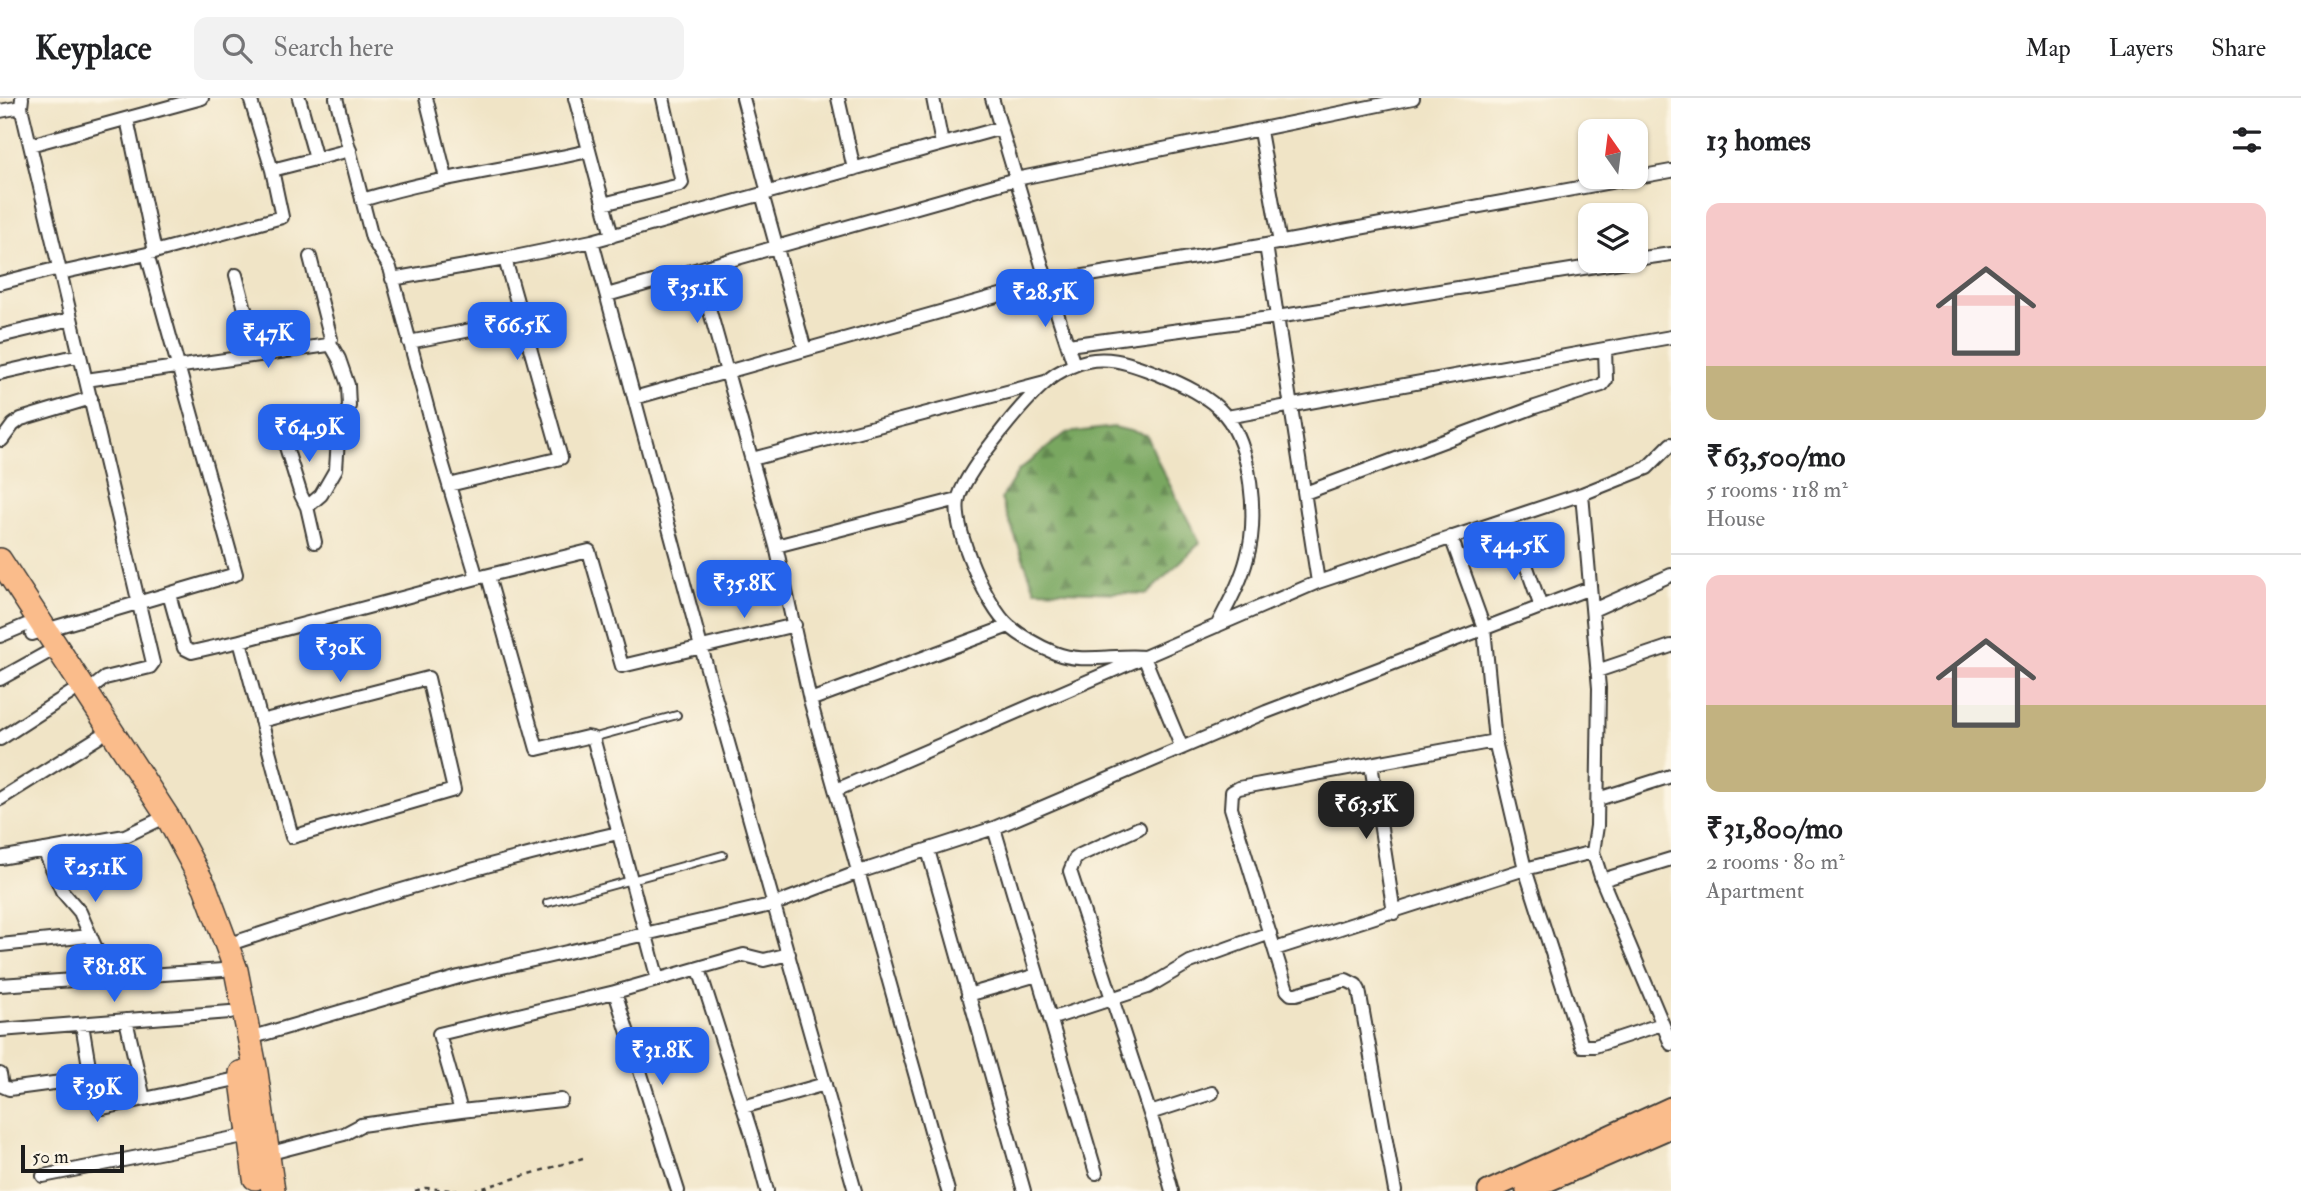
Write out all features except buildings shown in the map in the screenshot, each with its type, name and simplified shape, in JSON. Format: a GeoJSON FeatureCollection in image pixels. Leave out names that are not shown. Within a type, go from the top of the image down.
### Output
{"type":"FeatureCollection","features":[{"type":"Feature","properties":{"kind":"highway"},"geometry":{"type":"LineString","coordinates":[[0,560],[45,654],[79,693],[99,737],[161,819],[188,880],[223,970],[241,1078],[272,1191]]}},
{"type":"Feature","properties":{"kind":"highway"},"geometry":{"type":"LineString","coordinates":[[0,585],[79,693],[205,887],[236,970],[250,1038],[260,1140],[257,1191]]}},
{"type":"Feature","properties":{"kind":"main road"},"geometry":{"type":"LineString","coordinates":[[1488,1191],[1671,1107]]}},
{"type":"Feature","properties":{"kind":"main road"},"geometry":{"type":"LineString","coordinates":[[1526,1191],[1671,1128]]}},
{"type":"Feature","properties":{"kind":"street"},"geometry":{"type":"LineString","coordinates":[[30,145],[202,98]]}},
{"type":"Feature","properties":{"kind":"street"},"geometry":{"type":"LineString","coordinates":[[0,284],[151,253],[281,218],[283,215],[272,170],[250,98]]}},
{"type":"Feature","properties":{"kind":"street"},"geometry":{"type":"LineString","coordinates":[[299,98],[316,159]]}},
{"type":"Feature","properties":{"kind":"street"},"geometry":{"type":"LineString","coordinates":[[426,98],[446,178]]}},
{"type":"Feature","properties":{"kind":"street"},"geometry":{"type":"LineString","coordinates":[[575,98],[612,236]]}},
{"type":"Feature","properties":{"kind":"street"},"geometry":{"type":"LineString","coordinates":[[603,204],[682,183],[663,98]]}},
{"type":"Feature","properties":{"kind":"street"},"geometry":{"type":"LineString","coordinates":[[743,98],[805,351]]}},
{"type":"Feature","properties":{"kind":"street"},"geometry":{"type":"LineString","coordinates":[[838,98],[855,169]]}},
{"type":"Feature","properties":{"kind":"street"},"geometry":{"type":"LineString","coordinates":[[933,98],[942,144]]}},
{"type":"Feature","properties":{"kind":"street"},"geometry":{"type":"LineString","coordinates":[[992,98],[1046,282],[1074,365]]}},
{"type":"Feature","properties":{"kind":"street"},"geometry":{"type":"LineString","coordinates":[[607,295],[1016,179],[1413,98]]}},
{"type":"Feature","properties":{"kind":"street"},"geometry":{"type":"LineString","coordinates":[[339,99],[372,238],[390,268],[449,485],[483,577],[537,749],[592,738],[658,980]]}},
{"type":"Feature","properties":{"kind":"street"},"geometry":{"type":"LineString","coordinates":[[0,111],[21,102],[152,665],[105,678],[0,739]]}},
{"type":"Feature","properties":{"kind":"street"},"geometry":{"type":"LineString","coordinates":[[0,636],[139,602],[236,574],[178,367],[151,253],[127,119]]}},
{"type":"Feature","properties":{"kind":"street"},"geometry":{"type":"LineString","coordinates":[[392,279],[592,241],[1001,128]]}},
{"type":"Feature","properties":{"kind":"street"},"geometry":{"type":"LineString","coordinates":[[1260,131],[1280,243]]}},
{"type":"Feature","properties":{"kind":"street"},"geometry":{"type":"LineString","coordinates":[[272,170],[350,150]]}},
{"type":"Feature","properties":{"kind":"street"},"geometry":{"type":"LineString","coordinates":[[362,200],[446,178],[589,151]]}},
{"type":"Feature","properties":{"kind":"street"},"geometry":{"type":"LineString","coordinates":[[634,398],[1046,282],[1266,246],[1671,170]]}},
{"type":"Feature","properties":{"kind":"street"},"geometry":{"type":"LineString","coordinates":[[592,241],[701,647],[855,1191]]}},
{"type":"Feature","properties":{"kind":"street"},"geometry":{"type":"LineString","coordinates":[[1266,246],[1318,582]]}},
{"type":"Feature","properties":{"kind":"street"},"geometry":{"type":"LineString","coordinates":[[1648,257],[1671,254]]}},
{"type":"Feature","properties":{"kind":"street"},"geometry":{"type":"LineString","coordinates":[[307,507],[326,488],[336,469],[338,439],[349,406],[348,384],[330,343],[310,257]]}},
{"type":"Feature","properties":{"kind":"street"},"geometry":{"type":"LineString","coordinates":[[449,485],[561,458],[505,259]]}},
{"type":"Feature","properties":{"kind":"street"},"geometry":{"type":"LineString","coordinates":[[698,269],[776,547],[810,700],[948,1191]]}},
{"type":"Feature","properties":{"kind":"street"},"geometry":{"type":"LineString","coordinates":[[1068,345],[1277,317],[1578,269]]}},
{"type":"Feature","properties":{"kind":"street"},"geometry":{"type":"LineString","coordinates":[[236,275],[257,355]]}},
{"type":"Feature","properties":{"kind":"street"},"geometry":{"type":"LineString","coordinates":[[0,336],[71,319]]}},
{"type":"Feature","properties":{"kind":"street"},"geometry":{"type":"LineString","coordinates":[[409,342],[522,320]]}},
{"type":"Feature","properties":{"kind":"street"},"geometry":{"type":"LineString","coordinates":[[1227,417],[1671,337]]}},
{"type":"Feature","properties":{"kind":"street"},"geometry":{"type":"LineString","coordinates":[[86,380],[330,343]]}},
{"type":"Feature","properties":{"kind":"street"},"geometry":{"type":"LineString","coordinates":[[1305,493],[1535,407],[1602,386],[1606,380],[1605,349]]}},
{"type":"Feature","properties":{"kind":"street"},"geometry":{"type":"LineString","coordinates":[[0,373],[80,355]]}},
{"type":"Feature","properties":{"kind":"street"},"geometry":{"type":"LineString","coordinates":[[752,459],[1046,382],[1074,365],[1109,359],[1122,360],[1195,391],[1214,404],[1227,417],[1244,457],[1253,512],[1248,558],[1217,626]]}},
{"type":"Feature","properties":{"kind":"street"},"geometry":{"type":"LineString","coordinates":[[1046,382],[1003,430],[965,482],[958,499],[957,513],[964,546],[990,600],[1009,626],[1055,653],[1067,656],[1144,657]]}},
{"type":"Feature","properties":{"kind":"street"},"geometry":{"type":"LineString","coordinates":[[2,440],[21,419],[90,398]]}},
{"type":"Feature","properties":{"kind":"street"},"geometry":{"type":"LineString","coordinates":[[282,434],[307,507],[315,542]]}},
{"type":"Feature","properties":{"kind":"street"},"geometry":{"type":"LineString","coordinates":[[836,790],[1318,582],[1582,494],[1647,468],[1671,444]]}},
{"type":"Feature","properties":{"kind":"street"},"geometry":{"type":"LineString","coordinates":[[1582,494],[1597,671],[1598,799],[1594,852],[1602,880],[1671,1044]]}},
{"type":"Feature","properties":{"kind":"street"},"geometry":{"type":"LineString","coordinates":[[776,547],[958,499]]}},
{"type":"Feature","properties":{"kind":"street"},"geometry":{"type":"LineString","coordinates":[[1451,537],[1484,628],[1495,741],[1525,869],[1582,1046],[1595,1046],[1662,1024]]}},
{"type":"Feature","properties":{"kind":"street"},"geometry":{"type":"LineString","coordinates":[[1519,545],[1541,607]]}},
{"type":"Feature","properties":{"kind":"street"},"geometry":{"type":"LineString","coordinates":[[169,593],[187,652],[240,641],[589,551],[622,666],[795,625]]}},
{"type":"Feature","properties":{"kind":"street"},"geometry":{"type":"LineString","coordinates":[[1593,610],[1671,575]]}},
{"type":"Feature","properties":{"kind":"street"},"geometry":{"type":"LineString","coordinates":[[250,1038],[459,977],[775,904],[859,872],[994,828],[1266,712],[1590,589]]}},
{"type":"Feature","properties":{"kind":"street"},"geometry":{"type":"LineString","coordinates":[[810,700],[1009,626]]}},
{"type":"Feature","properties":{"kind":"street"},"geometry":{"type":"LineString","coordinates":[[240,641],[261,721],[292,836],[454,790],[428,678],[261,721]]}},
{"type":"Feature","properties":{"kind":"street"},"geometry":{"type":"LineString","coordinates":[[1597,671],[1671,646]]}},
{"type":"Feature","properties":{"kind":"street"},"geometry":{"type":"LineString","coordinates":[[0,679],[45,654]]}},
{"type":"Feature","properties":{"kind":"street"},"geometry":{"type":"LineString","coordinates":[[1144,657],[1182,748]]}},
{"type":"Feature","properties":{"kind":"street"},"geometry":{"type":"LineString","coordinates":[[0,799],[99,737]]}},
{"type":"Feature","properties":{"kind":"street"},"geometry":{"type":"LineString","coordinates":[[1395,1191],[1359,990],[1356,985],[1346,980],[1291,994],[1283,982],[1231,808],[1232,792],[1239,788],[1495,741]]}},
{"type":"Feature","properties":{"kind":"street"},"geometry":{"type":"LineString","coordinates":[[1371,764],[1394,913]]}},
{"type":"Feature","properties":{"kind":"street"},"geometry":{"type":"LineString","coordinates":[[1598,799],[1671,776]]}},
{"type":"Feature","properties":{"kind":"street"},"geometry":{"type":"LineString","coordinates":[[0,858],[125,836],[161,819]]}},
{"type":"Feature","properties":{"kind":"street"},"geometry":{"type":"LineString","coordinates":[[994,828],[1096,1173]]}},
{"type":"Feature","properties":{"kind":"street"},"geometry":{"type":"LineString","coordinates":[[1139,828],[1080,855],[1070,866],[1070,871],[1150,1113],[1172,1191]]}},
{"type":"Feature","properties":{"kind":"street"},"geometry":{"type":"LineString","coordinates":[[227,945],[335,909],[539,851],[618,833]]}},
{"type":"Feature","properties":{"kind":"street"},"geometry":{"type":"LineString","coordinates":[[44,850],[62,891],[80,912],[108,976]]}},
{"type":"Feature","properties":{"kind":"street"},"geometry":{"type":"LineString","coordinates":[[928,850],[1024,1191]]}},
{"type":"Feature","properties":{"kind":"street"},"geometry":{"type":"LineString","coordinates":[[1275,949],[1525,869],[1594,852]]}},
{"type":"Feature","properties":{"kind":"street"},"geometry":{"type":"LineString","coordinates":[[1602,880],[1671,859]]}},
{"type":"Feature","properties":{"kind":"street"},"geometry":{"type":"LineString","coordinates":[[1050,1019],[1148,987],[1190,962],[1270,933]]}},
{"type":"Feature","properties":{"kind":"street"},"geometry":{"type":"LineString","coordinates":[[0,945],[90,936]]}},
{"type":"Feature","properties":{"kind":"street"},"geometry":{"type":"LineString","coordinates":[[461,1111],[439,1034],[615,992],[744,955],[764,960],[789,954]]}},
{"type":"Feature","properties":{"kind":"street"},"geometry":{"type":"LineString","coordinates":[[699,969],[767,1191]]}},
{"type":"Feature","properties":{"kind":"street"},"geometry":{"type":"LineString","coordinates":[[0,985],[223,970]]}},
{"type":"Feature","properties":{"kind":"street"},"geometry":{"type":"LineString","coordinates":[[968,995],[1037,975]]}},
{"type":"Feature","properties":{"kind":"street"},"geometry":{"type":"LineString","coordinates":[[615,992],[678,1191]]}},
{"type":"Feature","properties":{"kind":"street"},"geometry":{"type":"LineString","coordinates":[[0,1030],[230,1012]]}},
{"type":"Feature","properties":{"kind":"street"},"geometry":{"type":"LineString","coordinates":[[125,1020],[144,1099]]}},
{"type":"Feature","properties":{"kind":"street"},"geometry":{"type":"LineString","coordinates":[[82,1024],[91,1077],[101,1108],[241,1078]]}},
{"type":"Feature","properties":{"kind":"street"},"geometry":{"type":"LineString","coordinates":[[0,1074],[2,1086],[9,1089],[91,1077]]}},
{"type":"Feature","properties":{"kind":"street"},"geometry":{"type":"LineString","coordinates":[[743,1107],[825,1084]]}},
{"type":"Feature","properties":{"kind":"street"},"geometry":{"type":"LineString","coordinates":[[1150,1113],[1212,1093]]}},
{"type":"Feature","properties":{"kind":"street"},"geometry":{"type":"LineString","coordinates":[[43,1175],[260,1140],[344,1134],[361,1125],[561,1100]]}},
{"type":"Feature","properties":{"kind":"lane"},"geometry":{"type":"LineString","coordinates":[[592,738],[677,715]]}},
{"type":"Feature","properties":{"kind":"lane"},"geometry":{"type":"LineString","coordinates":[[547,903],[723,855]]}},
{"type":"Feature","properties":{"kind":"path"},"geometry":{"type":"LineString","coordinates":[[473,1191],[583,1158]]}},
{"type":"Feature","properties":{"kind":"path"},"geometry":{"type":"LineString","coordinates":[[415,1191],[425,1188],[463,1191]]}},
{"type":"Feature","properties":{"kind":"green space"},"geometry":{"type":"Polygon","coordinates":[[[1114,427],[1147,435],[1200,543],[1147,594],[1035,590],[1001,499],[1019,470],[1066,433],[1114,427]]]}}]}
